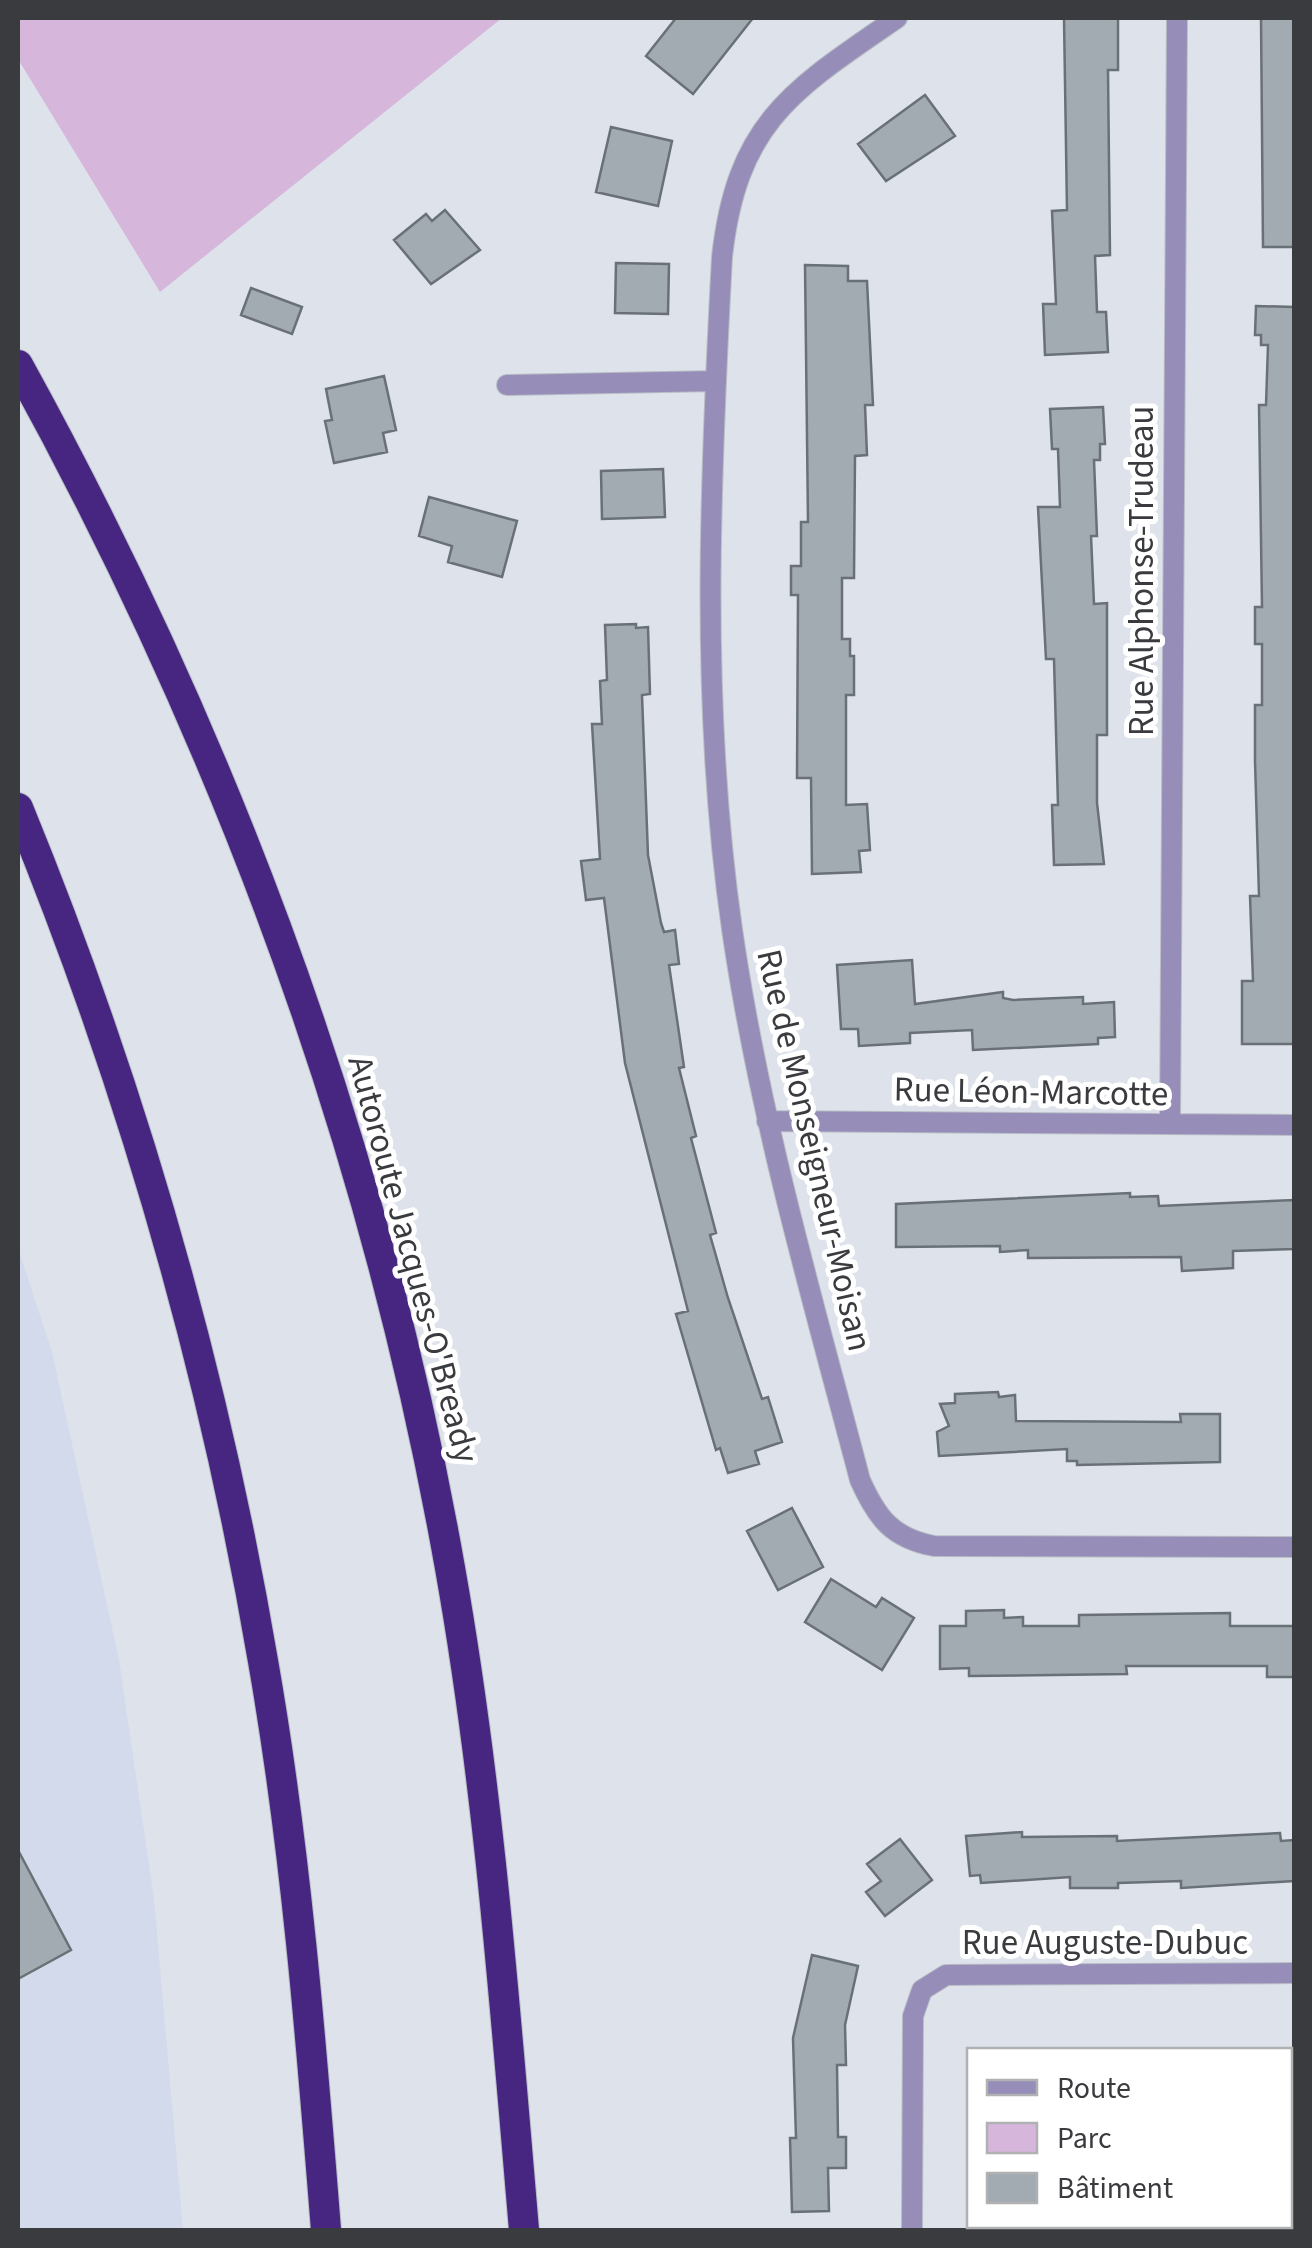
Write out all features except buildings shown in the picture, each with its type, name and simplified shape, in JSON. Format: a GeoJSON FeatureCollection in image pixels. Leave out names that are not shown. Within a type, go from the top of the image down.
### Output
{"type":"FeatureCollection","features":[{"type":"Feature","properties":{"kind":"highway","name":"Autoroute Jacques-O'Bready"},"geometry":{"type":"LineString","coordinates":[[18,365],[134,587],[213,761],[302,994],[366,1199],[422,1425],[466,1670],[496,1916],[524,2230]]}},
{"type":"Feature","properties":{"kind":"highway"},"geometry":{"type":"LineString","coordinates":[[18,808],[136,1128],[191,1318],[226,1465],[278,1760],[304,1980],[326,2230]]}},
{"type":"Feature","properties":{"kind":"street","name":"Rue de Monseigneur-Moisan"},"geometry":{"type":"LineString","coordinates":[[898,18],[816,74],[777,108],[738,172],[728,204],[716,381],[712,652],[720,819],[732,927],[767,1121],[860,1480],[873,1509],[893,1534],[934,1546],[1294,1547]]}},
{"type":"Feature","properties":{"kind":"street","name":"Rue Alphonse-Trudeau"},"geometry":{"type":"LineString","coordinates":[[1170,1124],[1177,18]]}},
{"type":"Feature","properties":{"kind":"street"},"geometry":{"type":"LineString","coordinates":[[507,386],[716,381]]}},
{"type":"Feature","properties":{"kind":"street","name":"Rue Léon-Marcotte"},"geometry":{"type":"LineString","coordinates":[[767,1121],[1294,1125]]}},
{"type":"Feature","properties":{"kind":"street","name":"Rue Auguste-Dubuc"},"geometry":{"type":"LineString","coordinates":[[912,2230],[913,2016],[922,1990],[946,1975],[1294,1973]]}},
{"type":"Feature","properties":{"kind":"shaded area"},"geometry":{"type":"Polygon","coordinates":[[[18,1248],[52,1352],[119,1660],[154,1899],[183,2230],[18,2230],[18,1248]]]}},
{"type":"Feature","properties":{"kind":"green space"},"geometry":{"type":"Polygon","coordinates":[[[18,18],[502,18],[160,292],[18,59],[18,18]]]}}]}
